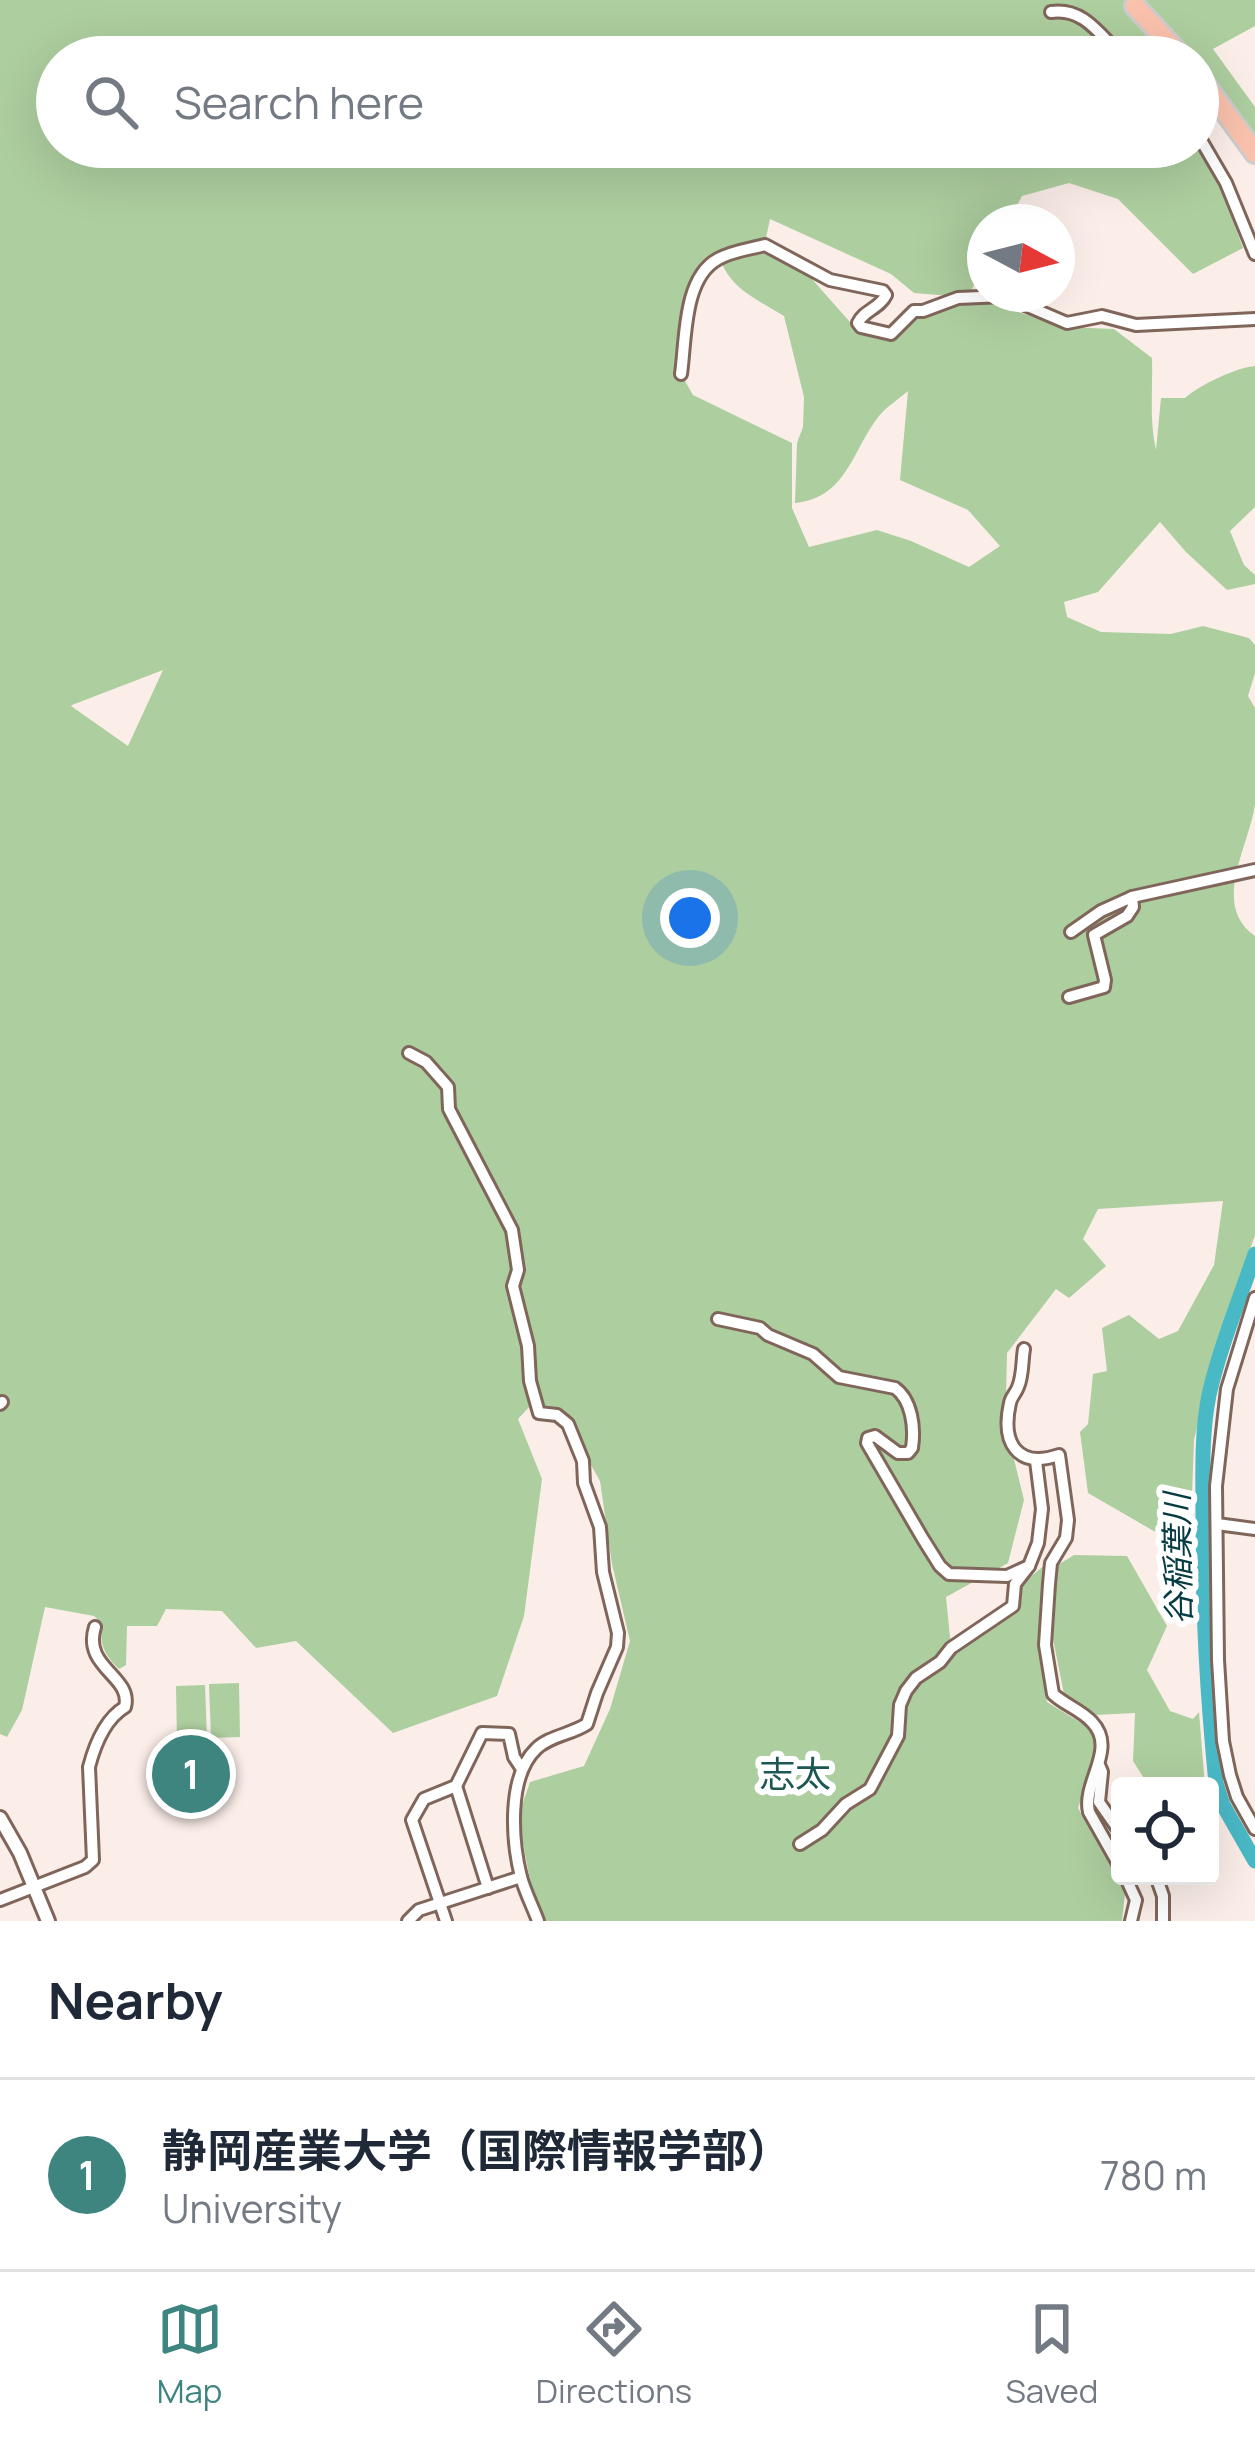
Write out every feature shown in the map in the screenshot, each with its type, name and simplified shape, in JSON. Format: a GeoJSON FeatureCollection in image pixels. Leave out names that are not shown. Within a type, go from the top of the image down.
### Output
{"type":"FeatureCollection","features":[{"type":"Feature","properties":{"kind":"highway"},"geometry":{"type":"LineString","coordinates":[[1136,6],[1163,36]]}},
{"type":"Feature","properties":{"kind":"highway"},"geometry":{"type":"LineString","coordinates":[[1219,104],[1255,153]]}},
{"type":"Feature","properties":{"kind":"street"},"geometry":{"type":"LineString","coordinates":[[1051,12],[1078,14],[1103,36]]}},
{"type":"Feature","properties":{"kind":"street"},"geometry":{"type":"LineString","coordinates":[[1217,168],[1255,254]]}},
{"type":"Feature","properties":{"kind":"street"},"geometry":{"type":"LineString","coordinates":[[681,374],[698,278],[719,258],[765,245],[830,280],[884,291],[884,301],[858,323],[861,328],[891,334],[914,311],[978,296],[1004,296],[1067,323],[1102,316],[1136,325],[1255,319]]}},
{"type":"Feature","properties":{"kind":"street"},"geometry":{"type":"LineString","coordinates":[[1071,932],[1100,911],[1132,897],[1255,870]]}},
{"type":"Feature","properties":{"kind":"street"},"geometry":{"type":"LineString","coordinates":[[1069,997],[1104,987],[1094,934],[1127,916],[1132,897]]}},
{"type":"Feature","properties":{"kind":"street"},"geometry":{"type":"LineString","coordinates":[[409,1053],[426,1062],[448,1087],[449,1109],[512,1230],[518,1270],[514,1286],[539,1413],[557,1415],[568,1424],[583,1461],[581,1472],[600,1527],[603,1572],[618,1634],[587,1724],[542,1744],[522,1769],[513,1819],[521,1877],[538,1921]]}},
{"type":"Feature","properties":{"kind":"street"},"geometry":{"type":"LineString","coordinates":[[1255,1298],[1235,1357],[1222,1418],[1216,1486],[1223,1741],[1238,1797],[1255,1829]]}},
{"type":"Feature","properties":{"kind":"street"},"geometry":{"type":"LineString","coordinates":[[718,1318],[760,1328],[768,1336],[813,1354],[839,1377],[902,1393],[910,1409],[912,1448],[898,1453],[875,1436],[867,1443],[949,1574],[1007,1576],[1029,1566]]}},
{"type":"Feature","properties":{"kind":"street"},"geometry":{"type":"LineString","coordinates":[[1024,1349],[1018,1388],[1010,1402],[1010,1437],[1024,1459],[1059,1455],[1068,1520],[1066,1538],[1051,1563],[1045,1645],[1050,1682],[1053,1694],[1087,1715],[1098,1728],[1102,1741],[1099,1764],[1087,1802],[1111,1851]]}},
{"type":"Feature","properties":{"kind":"street"},"geometry":{"type":"LineString","coordinates":[[800,1844],[870,1789],[898,1736],[900,1705],[916,1678],[1013,1606],[1015,1584],[1038,1543],[1042,1509],[1036,1461]]}},
{"type":"Feature","properties":{"kind":"street"},"geometry":{"type":"LineString","coordinates":[[1217,1524],[1255,1529]]}},
{"type":"Feature","properties":{"kind":"street"},"geometry":{"type":"LineString","coordinates":[[0,1900],[93,1860],[89,1767],[110,1716],[127,1702],[125,1689],[92,1648],[95,1627]]}},
{"type":"Feature","properties":{"kind":"street"},"geometry":{"type":"LineString","coordinates":[[446,1921],[412,1820],[424,1798],[456,1786],[482,1733],[509,1734],[522,1769]]}},
{"type":"Feature","properties":{"kind":"street"},"geometry":{"type":"LineString","coordinates":[[1099,1764],[1100,1802],[1111,1818]]}},
{"type":"Feature","properties":{"kind":"street"},"geometry":{"type":"LineString","coordinates":[[456,1786],[488,1888]]}},
{"type":"Feature","properties":{"kind":"street"},"geometry":{"type":"LineString","coordinates":[[0,1818],[48,1921]]}},
{"type":"Feature","properties":{"kind":"street"},"geometry":{"type":"LineString","coordinates":[[408,1921],[419,1910],[521,1877]]}},
{"type":"Feature","properties":{"kind":"street"},"geometry":{"type":"LineString","coordinates":[[1129,1885],[1136,1900],[1131,1921]]}},
{"type":"Feature","properties":{"kind":"street"},"geometry":{"type":"LineString","coordinates":[[1159,1885],[1162,1921]]}},
{"type":"Feature","properties":{"kind":"green space"},"geometry":{"type":"Polygon","coordinates":[[[0,0],[1255,0],[1255,26],[1219,46],[1219,36],[36,36],[36,168],[1214,168],[1243,248],[1193,274],[1118,199],[1069,183],[1022,196],[1018,204],[967,204],[967,312],[1018,312],[1065,327],[1114,329],[1152,358],[1156,450],[1161,398],[1185,398],[1218,378],[1255,366],[1255,507],[1230,531],[1244,565],[1255,575],[1255,584],[1227,590],[1160,522],[1098,592],[1064,602],[1067,617],[1101,632],[1171,634],[1203,626],[1249,638],[1255,645],[1255,673],[1248,696],[1255,708],[1255,804],[1234,891],[1242,923],[1255,936],[1255,1235],[1214,1355],[1194,1440],[1190,1552],[1088,1493],[1080,1432],[1088,1424],[1093,1374],[1107,1371],[1102,1328],[1129,1315],[1159,1339],[1178,1331],[1214,1265],[1223,1201],[1098,1209],[1083,1239],[1106,1266],[1069,1298],[1056,1289],[1007,1353],[1005,1440],[1024,1500],[1008,1563],[946,1597],[951,1647],[988,1630],[1017,1588],[1046,1564],[1038,1651],[1047,1702],[1094,1731],[1098,1750],[1078,1808],[1111,1868],[1111,1885],[1121,1885],[1125,1893],[1122,1921],[544,1921],[531,1886],[518,1817],[530,1782],[584,1766],[610,1709],[630,1641],[600,1481],[572,1431],[530,1406],[518,1419],[542,1479],[524,1616],[497,1696],[393,1733],[296,1641],[256,1648],[222,1611],[166,1609],[157,1626],[127,1626],[126,1665],[119,1669],[104,1649],[102,1623],[94,1616],[45,1607],[22,1710],[7,1737],[0,1734],[0,0]],[[770,219],[764,247],[811,278],[857,330],[894,336],[908,313],[963,297],[914,293],[891,274],[770,219]],[[748,248],[718,253],[702,273],[691,308],[681,374],[693,395],[792,443],[792,508],[809,547],[877,530],[969,567],[1000,546],[968,510],[900,480],[908,391],[879,416],[837,482],[812,499],[795,503],[804,397],[784,316],[737,285],[720,258],[748,248]],[[163,670],[71,706],[128,746],[163,670]]]}},
{"type":"Feature","properties":{"kind":"green space"},"geometry":{"type":"Polygon","coordinates":[[[1219,57],[1255,107],[1255,141],[1219,97],[1219,57]]]}},
{"type":"Feature","properties":{"kind":"green space"},"geometry":{"type":"Polygon","coordinates":[[[1074,1555],[1127,1556],[1167,1626],[1147,1670],[1170,1711],[1193,1719],[1199,1712],[1204,1777],[1143,1777],[1133,1761],[1135,1713],[1094,1715],[1064,1694],[1051,1629],[1056,1566],[1074,1555]]]}},
{"type":"Feature","properties":{"kind":"green space"},"geometry":{"type":"Polygon","coordinates":[[[239,1683],[240,1737],[211,1738],[209,1684],[239,1683]]]}},
{"type":"Feature","properties":{"kind":"green space"},"geometry":{"type":"Polygon","coordinates":[[[205,1685],[207,1739],[177,1740],[176,1686],[205,1685]]]}},
{"type":"Feature","properties":{"kind":"waterway","name":"谷稲葉川"},"geometry":{"type":"LineString","coordinates":[[1255,1254],[1209,1395],[1203,1470],[1204,1616],[1216,1783],[1255,1861]]}},
{"type":"Feature","properties":{"kind":"place","name":"静岡産業大学（国際情報学部）"},"geometry":{"type":"Point","coordinates":[191,1774]}},
{"type":"Feature","properties":{"kind":"district","name":"志太"},"geometry":{"type":"Point","coordinates":[795,1773]}}]}
